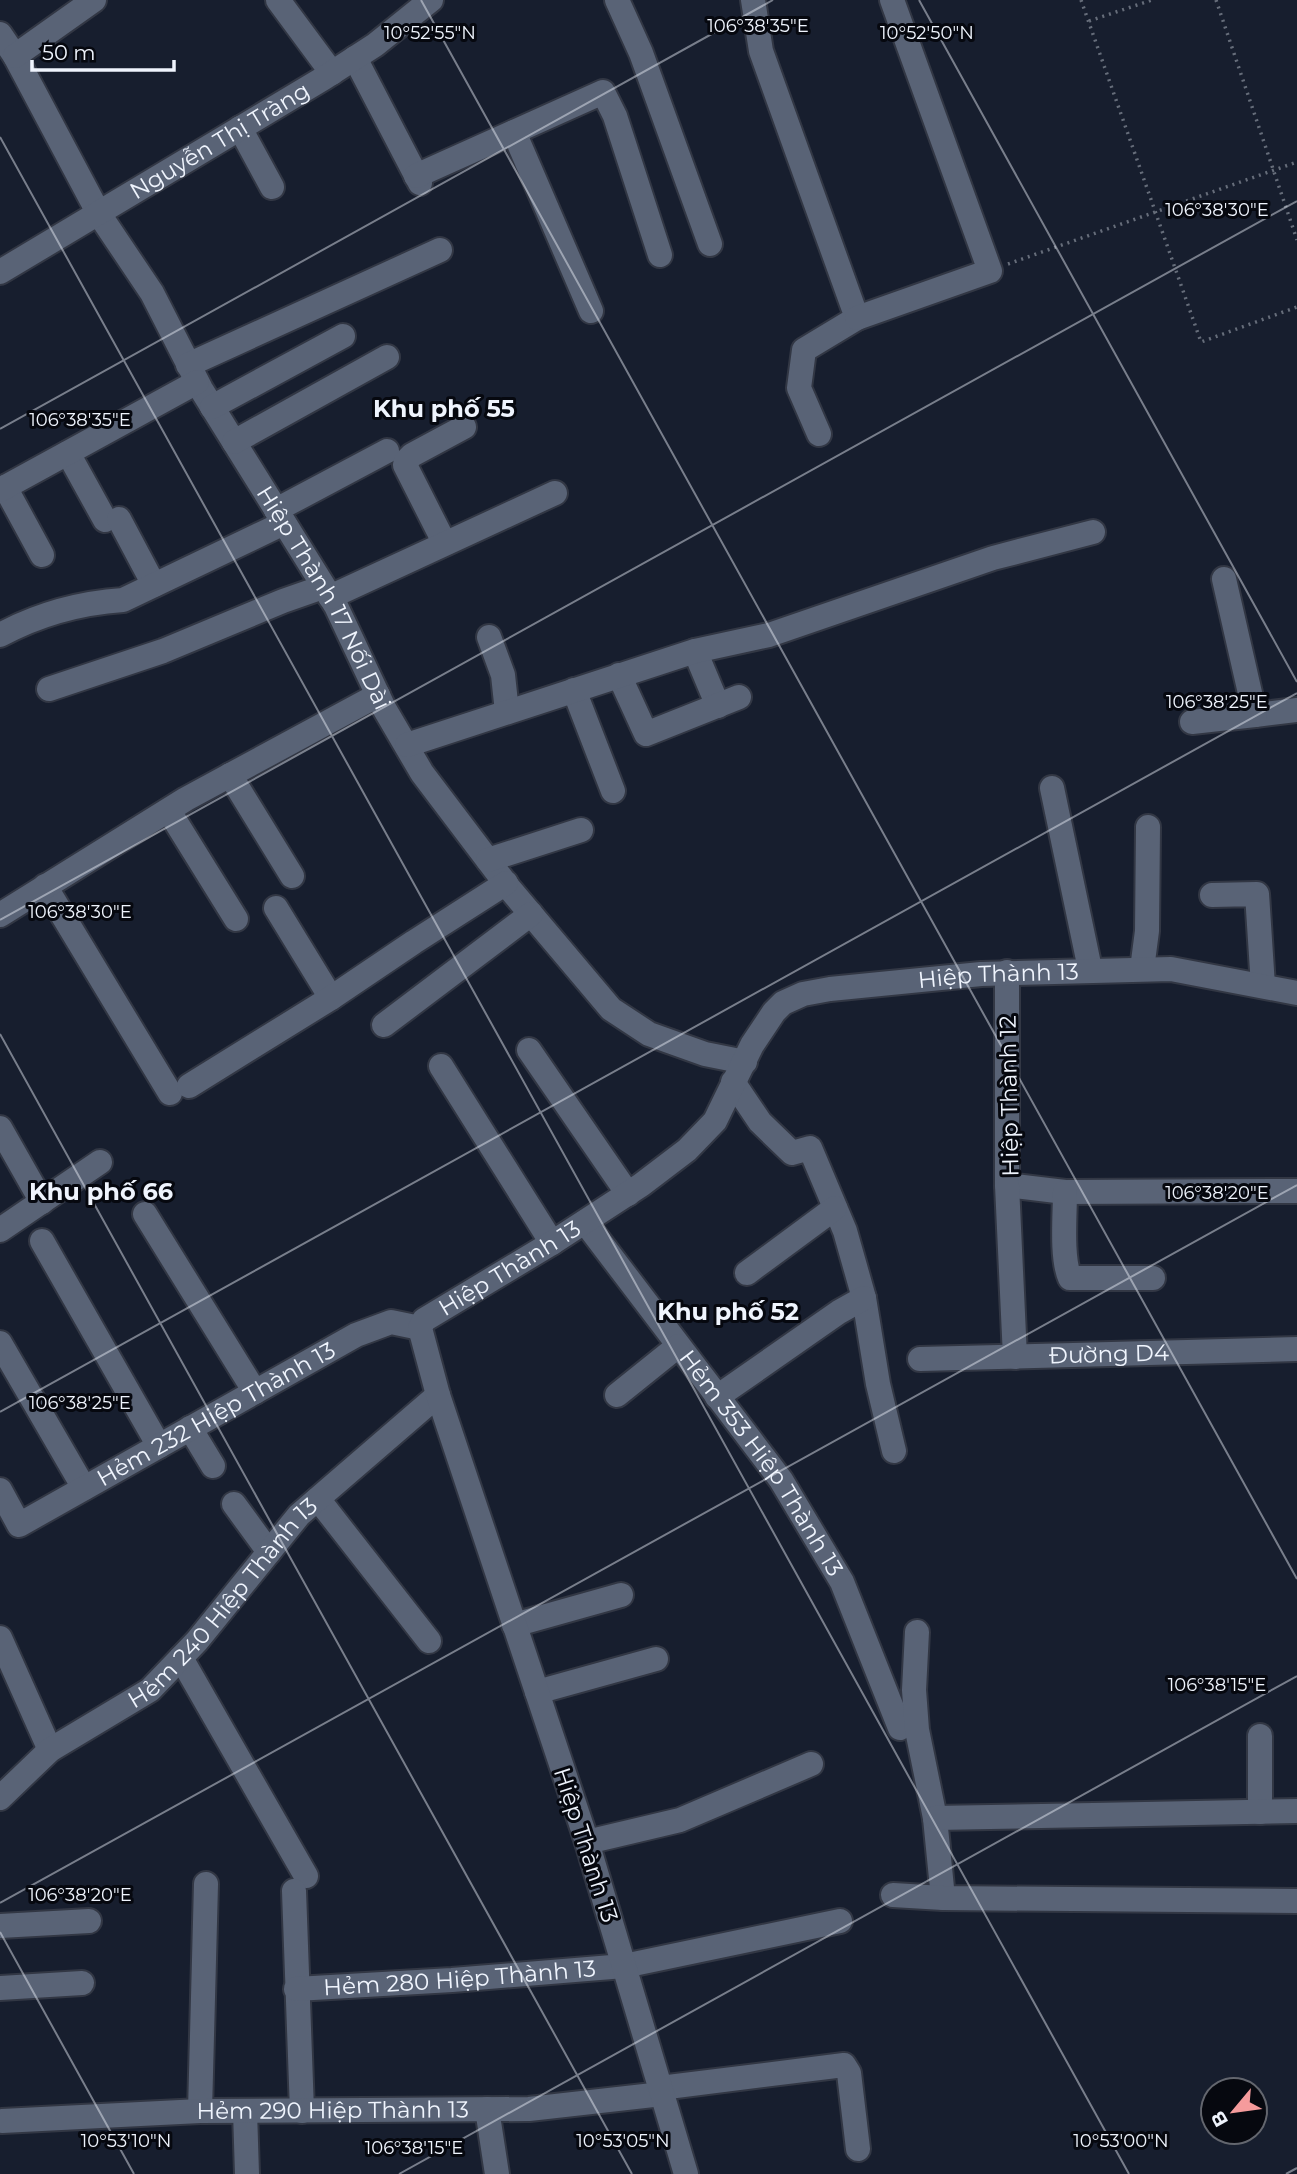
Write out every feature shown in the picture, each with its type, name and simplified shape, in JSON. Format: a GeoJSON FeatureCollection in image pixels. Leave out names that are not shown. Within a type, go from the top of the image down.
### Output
{"type":"FeatureCollection","features":[{"type":"Feature","properties":{"kind":"street"},"geometry":{"type":"LineString","coordinates":[[15,56],[94,0]]}},
{"type":"Feature","properties":{"kind":"street"},"geometry":{"type":"LineString","coordinates":[[278,0],[332,73]]}},
{"type":"Feature","properties":{"kind":"street","name":"Nguyễn Thị Tràng"},"geometry":{"type":"LineString","coordinates":[[0,272],[332,73],[430,0]]}},
{"type":"Feature","properties":{"kind":"street"},"geometry":{"type":"LineString","coordinates":[[617,0],[641,53],[710,244]]}},
{"type":"Feature","properties":{"kind":"street"},"geometry":{"type":"LineString","coordinates":[[753,0],[761,51],[858,318]]}},
{"type":"Feature","properties":{"kind":"street"},"geometry":{"type":"LineString","coordinates":[[819,434],[799,388],[804,350],[858,318],[990,271],[892,0]]}},
{"type":"Feature","properties":{"kind":"street","name":"Hiệp Thành 17 Nối Dài"},"geometry":{"type":"LineString","coordinates":[[0,34],[15,56],[99,214],[152,293],[212,407],[336,606],[378,695],[422,773],[506,883],[611,1009],[649,1034],[705,1054],[739,1072]]}},
{"type":"Feature","properties":{"kind":"street"},"geometry":{"type":"LineString","coordinates":[[355,58],[418,179],[603,92],[615,116],[660,255]]}},
{"type":"Feature","properties":{"kind":"street"},"geometry":{"type":"LineString","coordinates":[[240,128],[272,187]]}},
{"type":"Feature","properties":{"kind":"street"},"geometry":{"type":"LineString","coordinates":[[514,132],[591,312]]}},
{"type":"Feature","properties":{"kind":"street"},"geometry":{"type":"LineString","coordinates":[[43,555],[2,488],[68,453],[193,373],[440,250]]}},
{"type":"Feature","properties":{"kind":"street"},"geometry":{"type":"LineString","coordinates":[[212,407],[343,336]]}},
{"type":"Feature","properties":{"kind":"street"},"geometry":{"type":"LineString","coordinates":[[234,442],[387,357]]}},
{"type":"Feature","properties":{"kind":"street"},"geometry":{"type":"LineString","coordinates":[[444,542],[405,461],[464,427]]}},
{"type":"Feature","properties":{"kind":"street"},"geometry":{"type":"LineString","coordinates":[[0,635],[44,614],[100,601],[123,600],[280,517],[387,451]]}},
{"type":"Feature","properties":{"kind":"street"},"geometry":{"type":"LineString","coordinates":[[68,453],[154,585]]}},
{"type":"Feature","properties":{"kind":"street"},"geometry":{"type":"LineString","coordinates":[[49,690],[163,651],[283,601],[326,592],[555,493]]}},
{"type":"Feature","properties":{"kind":"street"},"geometry":{"type":"LineString","coordinates":[[407,745],[695,651],[769,635],[993,558],[1093,532]]}},
{"type":"Feature","properties":{"kind":"street"},"geometry":{"type":"LineString","coordinates":[[1224,579],[1255,715]]}},
{"type":"Feature","properties":{"kind":"street"},"geometry":{"type":"LineString","coordinates":[[489,637],[503,675],[507,712]]}},
{"type":"Feature","properties":{"kind":"street"},"geometry":{"type":"LineString","coordinates":[[619,675],[646,734],[729,702],[695,651]]}},
{"type":"Feature","properties":{"kind":"street"},"geometry":{"type":"LineString","coordinates":[[574,690],[613,791]]}},
{"type":"Feature","properties":{"kind":"street"},"geometry":{"type":"LineString","coordinates":[[0,915],[230,775],[378,695]]}},
{"type":"Feature","properties":{"kind":"street"},"geometry":{"type":"LineString","coordinates":[[1192,722],[1297,710]]}},
{"type":"Feature","properties":{"kind":"street"},"geometry":{"type":"LineString","coordinates":[[230,775],[292,876]]}},
{"type":"Feature","properties":{"kind":"street"},"geometry":{"type":"LineString","coordinates":[[1052,788],[1090,969]]}},
{"type":"Feature","properties":{"kind":"street"},"geometry":{"type":"LineString","coordinates":[[169,811],[236,919]]}},
{"type":"Feature","properties":{"kind":"street"},"geometry":{"type":"LineString","coordinates":[[1142,969],[1147,931],[1148,827]]}},
{"type":"Feature","properties":{"kind":"street"},"geometry":{"type":"LineString","coordinates":[[488,860],[581,830]]}},
{"type":"Feature","properties":{"kind":"street"},"geometry":{"type":"LineString","coordinates":[[45,887],[180,1089],[331,998],[506,883]]}},
{"type":"Feature","properties":{"kind":"street"},"geometry":{"type":"LineString","coordinates":[[1212,895],[1257,894],[1263,986]]}},
{"type":"Feature","properties":{"kind":"street"},"geometry":{"type":"LineString","coordinates":[[276,908],[331,998]]}},
{"type":"Feature","properties":{"kind":"street"},"geometry":{"type":"LineString","coordinates":[[384,1025],[531,914]]}},
{"type":"Feature","properties":{"kind":"street","name":"Hiệp Thành 13"},"geometry":{"type":"LineString","coordinates":[[686,2174],[587,1842],[438,1395],[420,1328],[424,1320],[585,1222],[687,1150],[715,1121],[752,1045],[774,1012],[783,1003],[803,994],[1007,972],[1090,969],[1171,969],[1297,993]]}},
{"type":"Feature","properties":{"kind":"street","name":"Hiệp Thành 12"},"geometry":{"type":"LineString","coordinates":[[1007,972],[1007,1185],[1065,1192],[1297,1191]]}},
{"type":"Feature","properties":{"kind":"street"},"geometry":{"type":"LineString","coordinates":[[529,1050],[628,1194]]}},
{"type":"Feature","properties":{"kind":"street"},"geometry":{"type":"LineString","coordinates":[[441,1066],[552,1243]]}},
{"type":"Feature","properties":{"kind":"street"},"geometry":{"type":"LineString","coordinates":[[739,1072],[760,1122],[792,1153],[810,1148],[845,1231],[864,1298],[878,1384],[894,1451]]}},
{"type":"Feature","properties":{"kind":"street"},"geometry":{"type":"LineString","coordinates":[[0,1128],[42,1202]]}},
{"type":"Feature","properties":{"kind":"street"},"geometry":{"type":"LineString","coordinates":[[0,1230],[100,1162]]}},
{"type":"Feature","properties":{"kind":"street"},"geometry":{"type":"LineString","coordinates":[[1007,1185],[1015,1357]]}},
{"type":"Feature","properties":{"kind":"street"},"geometry":{"type":"LineString","coordinates":[[1065,1192],[1065,1238],[1070,1278],[1153,1278]]}},
{"type":"Feature","properties":{"kind":"street"},"geometry":{"type":"LineString","coordinates":[[747,1273],[835,1208]]}},
{"type":"Feature","properties":{"kind":"street"},"geometry":{"type":"LineString","coordinates":[[145,1214],[256,1392]]}},
{"type":"Feature","properties":{"kind":"street","name":"Hẻm 353 Hiệp Thành 13"},"geometry":{"type":"LineString","coordinates":[[585,1222],[780,1480],[842,1582],[900,1728]]}},
{"type":"Feature","properties":{"kind":"street"},"geometry":{"type":"LineString","coordinates":[[42,1241],[159,1446]]}},
{"type":"Feature","properties":{"kind":"street"},"geometry":{"type":"LineString","coordinates":[[717,1397],[839,1311],[864,1298]]}},
{"type":"Feature","properties":{"kind":"street","name":"Hẻm 232 Hiệp Thành 13"},"geometry":{"type":"LineString","coordinates":[[0,1490],[19,1525],[368,1331],[391,1322],[420,1328]]}},
{"type":"Feature","properties":{"kind":"street"},"geometry":{"type":"LineString","coordinates":[[0,1343],[84,1488]]}},
{"type":"Feature","properties":{"kind":"street"},"geometry":{"type":"LineString","coordinates":[[617,1395],[678,1346]]}},
{"type":"Feature","properties":{"kind":"street","name":"Đường D4"},"geometry":{"type":"LineString","coordinates":[[920,1359],[1297,1349]]}},
{"type":"Feature","properties":{"kind":"street","name":"Hẻm 240 Hiệp Thành 13"},"geometry":{"type":"LineString","coordinates":[[0,1798],[50,1749],[150,1690],[181,1658],[299,1515],[438,1395]]}},
{"type":"Feature","properties":{"kind":"street"},"geometry":{"type":"LineString","coordinates":[[190,1428],[213,1465]]}},
{"type":"Feature","properties":{"kind":"street"},"geometry":{"type":"LineString","coordinates":[[318,1499],[429,1641]]}},
{"type":"Feature","properties":{"kind":"street"},"geometry":{"type":"LineString","coordinates":[[234,1504],[269,1552]]}},
{"type":"Feature","properties":{"kind":"street"},"geometry":{"type":"LineString","coordinates":[[514,1625],[621,1595]]}},
{"type":"Feature","properties":{"kind":"street"},"geometry":{"type":"LineString","coordinates":[[917,1632],[914,1690],[917,1730],[935,1818],[943,1898]]}},
{"type":"Feature","properties":{"kind":"street"},"geometry":{"type":"LineString","coordinates":[[0,1638],[50,1749]]}},
{"type":"Feature","properties":{"kind":"street"},"geometry":{"type":"LineString","coordinates":[[181,1658],[300,1883],[296,1989],[302,2111]]}},
{"type":"Feature","properties":{"kind":"street"},"geometry":{"type":"LineString","coordinates":[[537,1692],[656,1659]]}},
{"type":"Feature","properties":{"kind":"street"},"geometry":{"type":"LineString","coordinates":[[1260,1736],[1260,1812]]}},
{"type":"Feature","properties":{"kind":"street"},"geometry":{"type":"LineString","coordinates":[[587,1842],[680,1820],[811,1764]]}},
{"type":"Feature","properties":{"kind":"street"},"geometry":{"type":"LineString","coordinates":[[935,1818],[1297,1811]]}},
{"type":"Feature","properties":{"kind":"street"},"geometry":{"type":"LineString","coordinates":[[200,2111],[206,1884]]}},
{"type":"Feature","properties":{"kind":"street"},"geometry":{"type":"LineString","coordinates":[[893,1895],[943,1898],[1297,1900]]}},
{"type":"Feature","properties":{"kind":"street"},"geometry":{"type":"LineString","coordinates":[[0,1926],[89,1921]]}},
{"type":"Feature","properties":{"kind":"street","name":"Hẻm 280 Hiệp Thành 13"},"geometry":{"type":"LineString","coordinates":[[296,1989],[624,1966],[840,1922]]}},
{"type":"Feature","properties":{"kind":"street"},"geometry":{"type":"LineString","coordinates":[[0,1988],[82,1983]]}},
{"type":"Feature","properties":{"kind":"street","name":"Hẻm 290 Hiệp Thành 13"},"geometry":{"type":"LineString","coordinates":[[2,2121],[200,2111],[529,2109],[844,2065],[849,2073],[858,2149]]}},
{"type":"Feature","properties":{"kind":"street"},"geometry":{"type":"LineString","coordinates":[[487,2109],[497,2174]]}},
{"type":"Feature","properties":{"kind":"street"},"geometry":{"type":"LineString","coordinates":[[245,2111],[247,2174]]}},
{"type":"Feature","properties":{"kind":"path"},"geometry":{"type":"LineString","coordinates":[[1081,0],[1202,342],[1297,307]]}},
{"type":"Feature","properties":{"kind":"path"},"geometry":{"type":"LineString","coordinates":[[1089,21],[1152,0]]}},
{"type":"Feature","properties":{"kind":"path"},"geometry":{"type":"LineString","coordinates":[[1216,0],[1297,240]]}},
{"type":"Feature","properties":{"kind":"path"},"geometry":{"type":"LineString","coordinates":[[990,271],[1297,162]]}},
{"type":"Feature","properties":{"kind":"district","name":"Khu phố 55"},"geometry":{"type":"Point","coordinates":[444,408]}},
{"type":"Feature","properties":{"kind":"district","name":"Khu phố 66"},"geometry":{"type":"Point","coordinates":[101,1191]}},
{"type":"Feature","properties":{"kind":"district","name":"Khu phố 52"},"geometry":{"type":"Point","coordinates":[728,1311]}}]}
